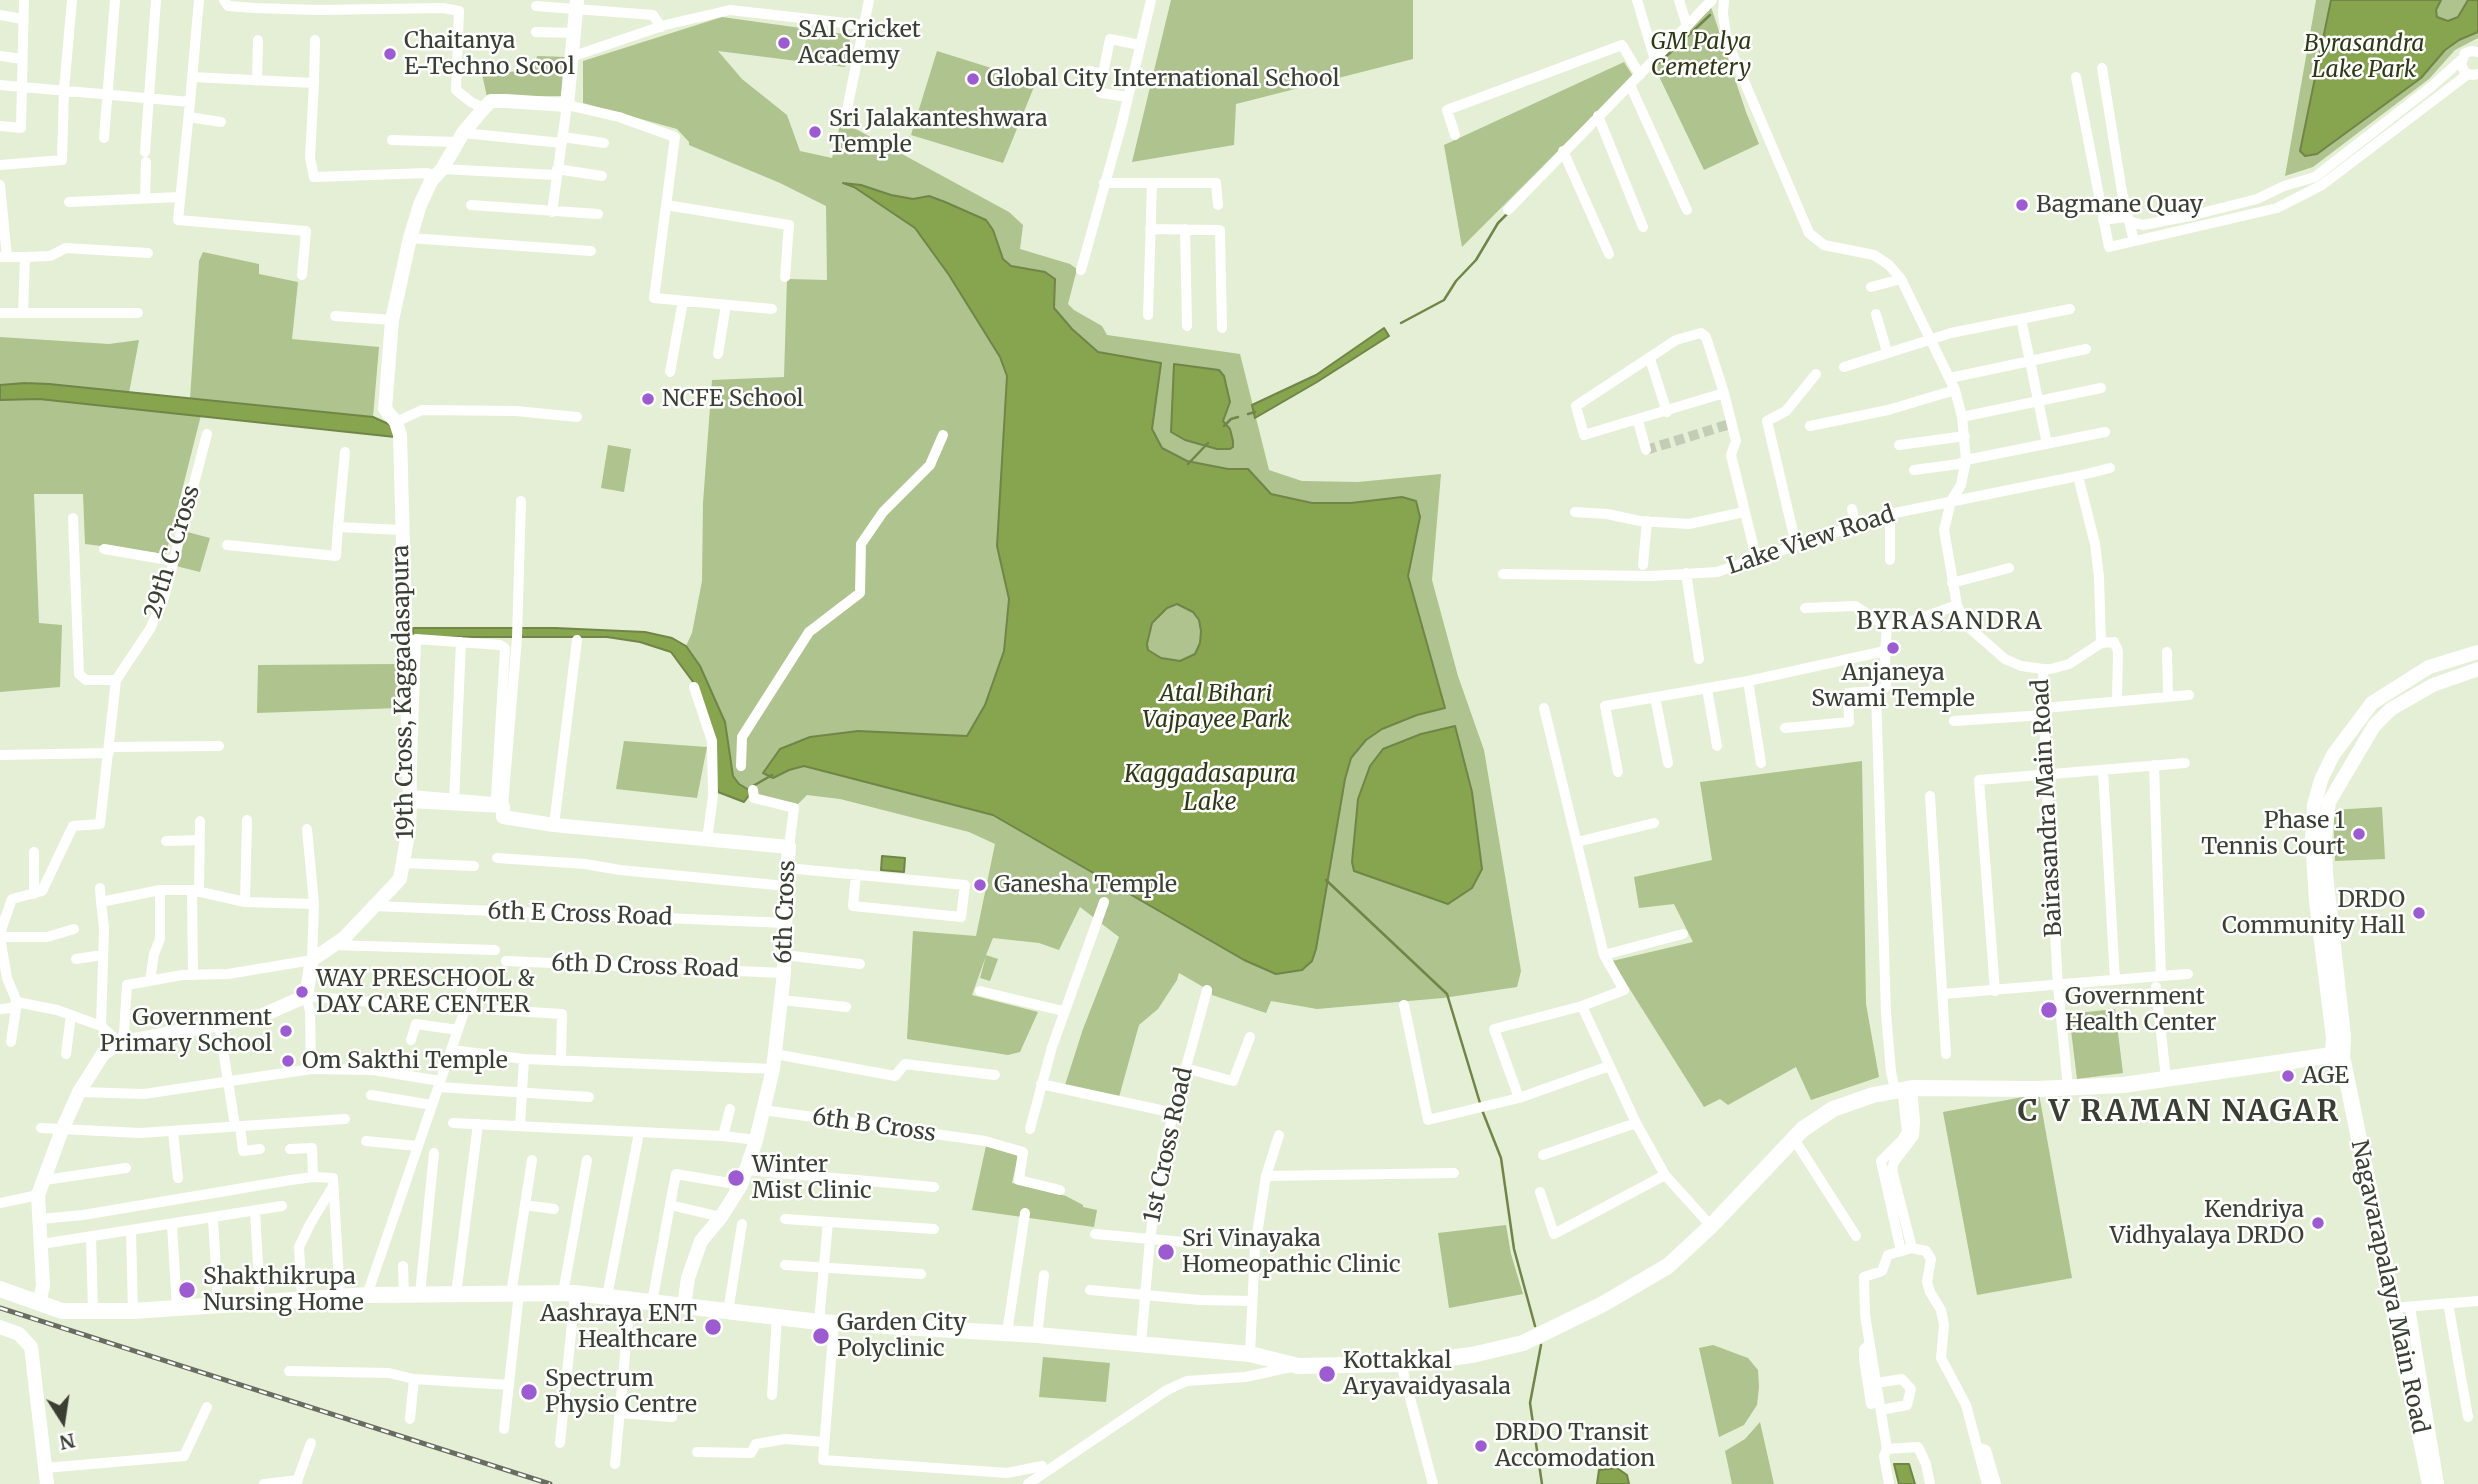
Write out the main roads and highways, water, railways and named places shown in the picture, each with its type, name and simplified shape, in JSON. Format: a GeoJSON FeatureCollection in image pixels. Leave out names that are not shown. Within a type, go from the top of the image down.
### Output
{"type":"FeatureCollection","features":[{"type":"Feature","properties":{"kind":"main road","name":"Nagavarapalaya Main Road"},"geometry":{"type":"LineString","coordinates":[[0,1289],[61,1311],[133,1311],[367,1294],[569,1293],[827,1323],[1037,1335],[1250,1354],[1298,1366],[1401,1364],[1472,1355],[1523,1343],[1566,1324],[1668,1266],[1711,1226],[1803,1129],[1833,1108],[1903,1088],[2068,1088],[2123,1085],[2337,1058],[2401,1307],[2430,1484]]}},
{"type":"Feature","properties":{"kind":"water","name":"Byrasandra Lake Park"},"geometry":{"type":"Polygon","coordinates":[[[2331,0],[2441,0],[2436,10],[2437,17],[2448,21],[2458,17],[2468,0],[2478,0],[2478,32],[2445,50],[2421,78],[2317,154],[2305,156],[2300,151],[2331,0]]]}},
{"type":"Feature","properties":{"kind":"water","name":"Kaggadasapura Lake"},"geometry":{"type":"Polygon","coordinates":[[[843,183],[913,199],[929,196],[986,220],[993,230],[1003,259],[1011,266],[1045,272],[1055,279],[1054,308],[1072,329],[1098,352],[1161,363],[1152,429],[1162,448],[1187,461],[1228,469],[1248,469],[1271,494],[1312,503],[1351,503],[1402,497],[1416,501],[1420,517],[1408,576],[1445,708],[1417,715],[1382,729],[1366,740],[1351,758],[1345,779],[1316,949],[1312,961],[1302,970],[1276,974],[1244,960],[993,815],[804,766],[773,778],[763,773],[780,749],[810,737],[858,731],[967,736],[985,705],[1004,651],[1009,599],[997,546],[1007,376],[1000,357],[949,275],[915,228],[854,187],[843,183]],[[1177,604],[1167,608],[1152,623],[1148,650],[1161,658],[1180,661],[1195,654],[1201,631],[1199,620],[1193,612],[1177,604]]]}},
{"type":"Feature","properties":{"kind":"water"},"geometry":{"type":"Polygon","coordinates":[[[1384,328],[1389,336],[1255,418],[1252,405],[1316,375],[1384,328]]]}},
{"type":"Feature","properties":{"kind":"water"},"geometry":{"type":"Polygon","coordinates":[[[1174,364],[1219,370],[1224,376],[1230,402],[1223,421],[1230,429],[1233,447],[1217,449],[1185,440],[1171,432],[1174,364]]]}},
{"type":"Feature","properties":{"kind":"water"},"geometry":{"type":"Polygon","coordinates":[[[25,383],[373,417],[395,427],[395,437],[39,399],[0,400],[0,385],[25,383]]]}},
{"type":"Feature","properties":{"kind":"water"},"geometry":{"type":"Polygon","coordinates":[[[413,628],[555,628],[645,632],[672,638],[686,646],[700,666],[725,722],[733,776],[750,794],[744,802],[718,792],[699,690],[671,652],[640,642],[607,637],[413,637],[413,628]]]}},
{"type":"Feature","properties":{"kind":"water","name":"Kaggadasapura Lake"},"geometry":{"type":"Polygon","coordinates":[[[1455,726],[1472,792],[1482,869],[1472,888],[1448,904],[1354,871],[1352,862],[1358,799],[1370,766],[1383,749],[1421,734],[1455,726]]]}},
{"type":"Feature","properties":{"kind":"water"},"geometry":{"type":"Polygon","coordinates":[[[882,856],[905,858],[904,872],[881,870],[882,856]]]}},
{"type":"Feature","properties":{"kind":"water"},"geometry":{"type":"Polygon","coordinates":[[[1894,1464],[1909,1464],[1915,1484],[1899,1484],[1894,1464]]]}},
{"type":"Feature","properties":{"kind":"water"},"geometry":{"type":"Polygon","coordinates":[[[1617,1468],[1627,1475],[1629,1484],[1597,1484],[1599,1470],[1617,1468]]]}},
{"type":"Feature","properties":{"kind":"waterway"},"geometry":{"type":"LineString","coordinates":[[1659,63],[1710,15]]}},
{"type":"Feature","properties":{"kind":"waterway"},"geometry":{"type":"LineString","coordinates":[[1401,323],[1444,300],[1456,281],[1476,260],[1498,223],[1508,213]]}},
{"type":"Feature","properties":{"kind":"waterway"},"geometry":{"type":"LineString","coordinates":[[1248,414],[1255,412]]}},
{"type":"Feature","properties":{"kind":"waterway"},"geometry":{"type":"LineString","coordinates":[[1224,426],[1231,419],[1238,417]]}},
{"type":"Feature","properties":{"kind":"waterway"},"geometry":{"type":"LineString","coordinates":[[1188,464],[1208,443]]}},
{"type":"Feature","properties":{"kind":"waterway"},"geometry":{"type":"LineString","coordinates":[[753,786],[772,775]]}},
{"type":"Feature","properties":{"kind":"waterway"},"geometry":{"type":"LineString","coordinates":[[1326,880],[1447,994],[1480,1103]]}},
{"type":"Feature","properties":{"kind":"waterway"},"geometry":{"type":"LineString","coordinates":[[1482,1110],[1501,1158],[1514,1249],[1535,1326]]}},
{"type":"Feature","properties":{"kind":"waterway"},"geometry":{"type":"LineString","coordinates":[[1541,1345],[1530,1403],[1542,1484]]}},
{"type":"Feature","properties":{"kind":"tunnel"},"geometry":{"type":"LineString","coordinates":[[1646,450],[1730,424]]}},
{"type":"Feature","properties":{"kind":"railway"},"geometry":{"type":"LineString","coordinates":[[0,1308],[550,1484]]}},
{"type":"Feature","properties":{"kind":"place","name":"SAI Cricket Academy"},"geometry":{"type":"Point","coordinates":[784,43]}},
{"type":"Feature","properties":{"kind":"place","name":"Chaitanya E-Techno Scool"},"geometry":{"type":"Point","coordinates":[390,54]}},
{"type":"Feature","properties":{"kind":"place","name":"Global City International School"},"geometry":{"type":"Point","coordinates":[973,79]}},
{"type":"Feature","properties":{"kind":"place","name":"Sri Jalakanteshwara Temple"},"geometry":{"type":"Point","coordinates":[815,132]}},
{"type":"Feature","properties":{"kind":"place","name":"Bagmane Quay"},"geometry":{"type":"Point","coordinates":[2022,205]}},
{"type":"Feature","properties":{"kind":"place","name":"NCFE School"},"geometry":{"type":"Point","coordinates":[648,399]}},
{"type":"Feature","properties":{"kind":"place","name":"Anjaneya Swami Temple"},"geometry":{"type":"Point","coordinates":[1893,648]}},
{"type":"Feature","properties":{"kind":"place","name":"Phase 1 Tennis Court"},"geometry":{"type":"Point","coordinates":[2359,834]}},
{"type":"Feature","properties":{"kind":"place","name":"Ganesha Temple"},"geometry":{"type":"Point","coordinates":[980,885]}},
{"type":"Feature","properties":{"kind":"place","name":"DRDO Community Hall"},"geometry":{"type":"Point","coordinates":[2419,913]}},
{"type":"Feature","properties":{"kind":"place","name":"WAY PRESCHOOL & DAY CARE CENTER"},"geometry":{"type":"Point","coordinates":[302,992]}},
{"type":"Feature","properties":{"kind":"place","name":"Government Health Center"},"geometry":{"type":"Point","coordinates":[2049,1010]}},
{"type":"Feature","properties":{"kind":"place","name":"Government Primary School"},"geometry":{"type":"Point","coordinates":[286,1031]}},
{"type":"Feature","properties":{"kind":"place","name":"Om Sakthi Temple"},"geometry":{"type":"Point","coordinates":[288,1061]}},
{"type":"Feature","properties":{"kind":"place","name":"AGE"},"geometry":{"type":"Point","coordinates":[2288,1076]}},
{"type":"Feature","properties":{"kind":"place","name":"Winter Mist Clinic"},"geometry":{"type":"Point","coordinates":[736,1178]}},
{"type":"Feature","properties":{"kind":"place","name":"Kendriya Vidhyalaya DRDO"},"geometry":{"type":"Point","coordinates":[2318,1223]}},
{"type":"Feature","properties":{"kind":"place","name":"Sri Vinayaka Homeopathic Clinic"},"geometry":{"type":"Point","coordinates":[1166,1252]}},
{"type":"Feature","properties":{"kind":"place","name":"Shakthikrupa Nursing Home"},"geometry":{"type":"Point","coordinates":[187,1290]}},
{"type":"Feature","properties":{"kind":"place","name":"Aashraya ENT Healthcare"},"geometry":{"type":"Point","coordinates":[713,1327]}},
{"type":"Feature","properties":{"kind":"place","name":"Garden City Polyclinic"},"geometry":{"type":"Point","coordinates":[821,1336]}},
{"type":"Feature","properties":{"kind":"place","name":"Kottakkal Aryavaidyasala"},"geometry":{"type":"Point","coordinates":[1327,1374]}},
{"type":"Feature","properties":{"kind":"place","name":"Spectrum Physio Centre"},"geometry":{"type":"Point","coordinates":[529,1392]}},
{"type":"Feature","properties":{"kind":"place","name":"DRDO Transit Accomodation"},"geometry":{"type":"Point","coordinates":[1481,1446]}},
{"type":"Feature","properties":{"kind":"district","name":"BYRASANDRA"},"geometry":{"type":"Point","coordinates":[1950,622]}},
{"type":"Feature","properties":{"kind":"district","name":"C V RAMAN NAGAR"},"geometry":{"type":"Point","coordinates":[2179,1113]}},
{"type":"Feature","properties":{"kind":"park label","name":"GM Palya Cemetery"},"geometry":{"type":"Point","coordinates":[1701,55]}},
{"type":"Feature","properties":{"kind":"park label","name":"Atal Bihari Vajpayee Park"},"geometry":{"type":"Point","coordinates":[1216,707]}}]}
